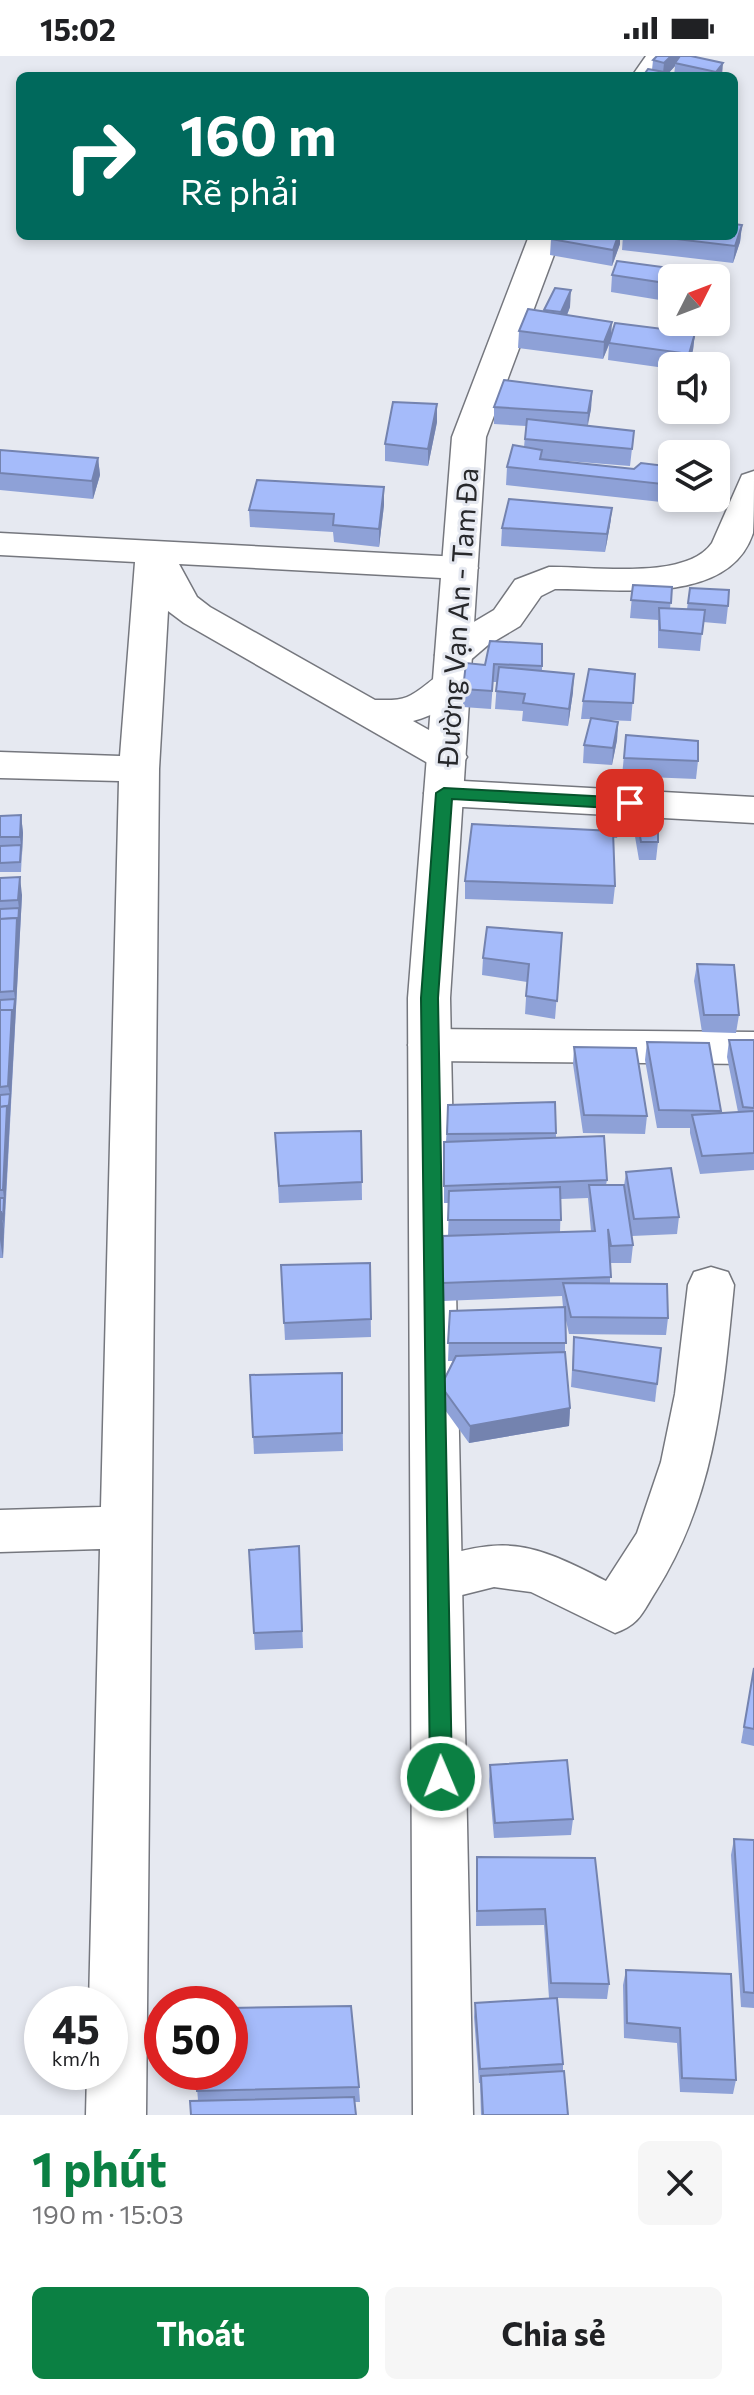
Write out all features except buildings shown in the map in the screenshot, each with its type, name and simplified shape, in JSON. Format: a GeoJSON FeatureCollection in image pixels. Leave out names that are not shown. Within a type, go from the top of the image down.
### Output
{"type":"FeatureCollection","features":[{"type":"Feature","properties":{"kind":"street","name":"Đường Vạn An - Tam Đa"},"geometry":{"type":"LineString","coordinates":[[443,2115],[429,998],[469,437],[543,240]]}},
{"type":"Feature","properties":{"kind":"street"},"geometry":{"type":"LineString","coordinates":[[368,712],[400,712],[420,708],[475,637],[507,618],[528,588],[549,578],[688,577],[716,563],[732,541],[754,482]]}},
{"type":"Feature","properties":{"kind":"street"},"geometry":{"type":"LineString","coordinates":[[0,544],[460,568]]}},
{"type":"Feature","properties":{"kind":"street"},"geometry":{"type":"LineString","coordinates":[[154,552],[182,604],[368,712],[445,775],[754,810]]}},
{"type":"Feature","properties":{"kind":"street"},"geometry":{"type":"LineString","coordinates":[[116,2115],[139,769],[154,552]]}},
{"type":"Feature","properties":{"kind":"street"},"geometry":{"type":"LineString","coordinates":[[0,765],[139,769]]}},
{"type":"Feature","properties":{"kind":"street"},"geometry":{"type":"LineString","coordinates":[[430,1045],[754,1048]]}},
{"type":"Feature","properties":{"kind":"street"},"geometry":{"type":"LineString","coordinates":[[438,1579],[494,1565],[539,1571],[615,1611],[660,1541],[686,1462],[699,1394],[711,1285]]}},
{"type":"Feature","properties":{"kind":"street"},"geometry":{"type":"LineString","coordinates":[[0,1531],[126,1527]]}},
{"type":"Feature","properties":{"kind":"route"},"geometry":{"type":"LineString","coordinates":[[441,1777],[429,998],[444,793],[630,803]]}}]}
